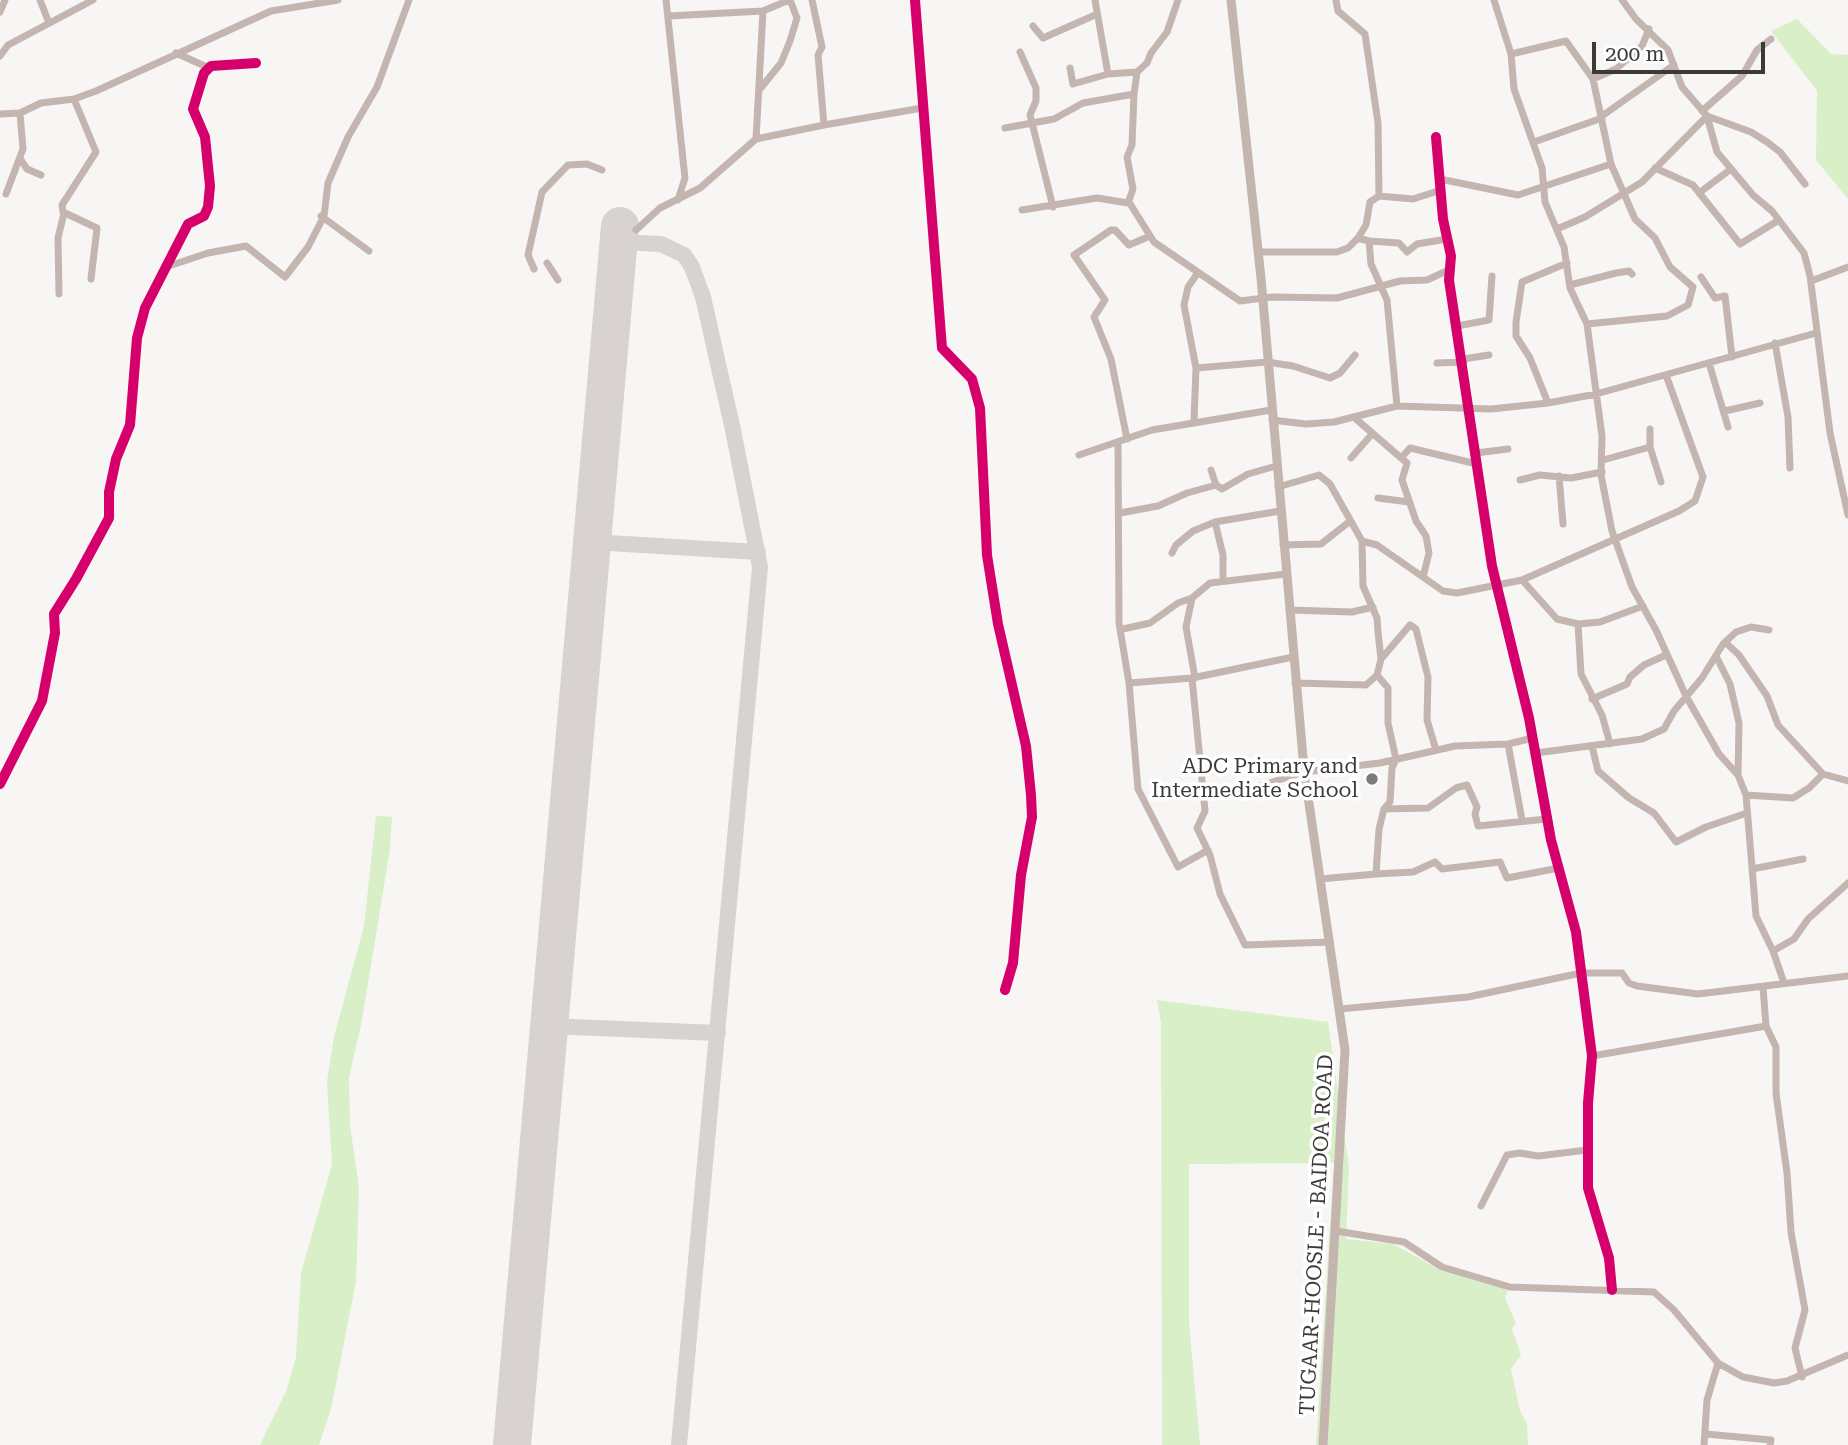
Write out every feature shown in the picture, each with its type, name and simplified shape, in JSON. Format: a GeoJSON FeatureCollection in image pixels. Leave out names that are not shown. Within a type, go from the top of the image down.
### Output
{"type":"FeatureCollection","features":[{"type":"Feature","properties":{"kind":"main road"},"geometry":{"type":"LineString","coordinates":[[1231,0],[1258,252],[1283,545]]}},
{"type":"Feature","properties":{"kind":"main road","name":"TUGAAR-HOOSLE - BAIDOA ROAD"},"geometry":{"type":"LineString","coordinates":[[1283,545],[1304,772],[1343,1027],[1346,1073],[1323,1445]]}},
{"type":"Feature","properties":{"kind":"street"},"geometry":{"type":"LineString","coordinates":[[0,12],[5,0]]}},
{"type":"Feature","properties":{"kind":"street"},"geometry":{"type":"LineString","coordinates":[[40,0],[49,23]]}},
{"type":"Feature","properties":{"kind":"street"},"geometry":{"type":"LineString","coordinates":[[0,56],[8,45],[93,0]]}},
{"type":"Feature","properties":{"kind":"street"},"geometry":{"type":"LineString","coordinates":[[270,0],[271,11]]}},
{"type":"Feature","properties":{"kind":"street"},"geometry":{"type":"LineString","coordinates":[[0,114],[20,113],[41,103],[74,99],[271,11],[338,0]]}},
{"type":"Feature","properties":{"kind":"street"},"geometry":{"type":"LineString","coordinates":[[166,267],[208,253],[246,246],[285,277],[324,216],[328,183],[348,136],[377,87],[409,0]]}},
{"type":"Feature","properties":{"kind":"street"},"geometry":{"type":"LineString","coordinates":[[666,0],[685,178],[678,200]]}},
{"type":"Feature","properties":{"kind":"street"},"geometry":{"type":"LineString","coordinates":[[669,16],[763,10],[789,0],[797,18],[790,41],[782,63],[759,90]]}},
{"type":"Feature","properties":{"kind":"street"},"geometry":{"type":"LineString","coordinates":[[812,0],[822,47],[818,55],[824,125]]}},
{"type":"Feature","properties":{"kind":"street"},"geometry":{"type":"LineString","coordinates":[[915,0],[942,348],[972,379],[979,408],[987,555],[998,624],[1026,746],[1031,794],[1032,817],[1021,875],[1013,963],[1005,990]]}},
{"type":"Feature","properties":{"kind":"street"},"geometry":{"type":"LineString","coordinates":[[1095,0],[1095,15],[1108,74]]}},
{"type":"Feature","properties":{"kind":"street"},"geometry":{"type":"LineString","coordinates":[[1070,68],[1073,84],[1108,74],[1137,72],[1147,63],[1167,32],[1178,0]]}},
{"type":"Feature","properties":{"kind":"street"},"geometry":{"type":"LineString","coordinates":[[1336,0],[1338,11],[1364,34],[1378,123],[1379,197]]}},
{"type":"Feature","properties":{"kind":"street"},"geometry":{"type":"LineString","coordinates":[[1494,0],[1511,54],[1514,89],[1542,168],[1542,189],[1567,263],[1570,285],[1587,324],[1603,460],[1602,472],[1615,540],[1632,587],[1686,696],[1719,754],[1738,775],[1746,795],[1756,916],[1773,951],[1784,984]]}},
{"type":"Feature","properties":{"kind":"street"},"geometry":{"type":"LineString","coordinates":[[1622,0],[1636,19],[1668,50],[1682,87],[1704,114],[1717,152],[1779,220],[1804,253],[1811,281],[1830,433],[1848,515]]}},
{"type":"Feature","properties":{"kind":"street"},"geometry":{"type":"LineString","coordinates":[[755,139],[763,10]]}},
{"type":"Feature","properties":{"kind":"street"},"geometry":{"type":"LineString","coordinates":[[1033,26],[1043,38],[1095,15]]}},
{"type":"Feature","properties":{"kind":"street"},"geometry":{"type":"LineString","coordinates":[[1592,79],[1616,69],[1642,46],[1649,29]]}},
{"type":"Feature","properties":{"kind":"street"},"geometry":{"type":"LineString","coordinates":[[1557,229],[1625,194],[1655,168],[1742,76],[1757,50],[1771,39]]}},
{"type":"Feature","properties":{"kind":"street"},"geometry":{"type":"LineString","coordinates":[[1511,54],[1566,41],[1592,79],[1611,164],[1635,219],[1655,238],[1670,267],[1693,287]]}},
{"type":"Feature","properties":{"kind":"street"},"geometry":{"type":"LineString","coordinates":[[1020,52],[1036,88],[1031,123],[1035,128],[1053,207]]}},
{"type":"Feature","properties":{"kind":"street"},"geometry":{"type":"LineString","coordinates":[[176,53],[209,68],[256,63]]}},
{"type":"Feature","properties":{"kind":"street"},"geometry":{"type":"LineString","coordinates":[[1534,142],[1602,117],[1674,65]]}},
{"type":"Feature","properties":{"kind":"street"},"geometry":{"type":"LineString","coordinates":[[0,784],[42,701],[55,633],[54,614],[109,518],[109,492],[116,459],[130,425],[137,338],[145,308],[188,224],[204,216],[208,207],[205,136],[193,109],[204,73],[209,68]]}},
{"type":"Feature","properties":{"kind":"street"},"geometry":{"type":"LineString","coordinates":[[1137,72],[1132,145],[1127,157],[1133,189],[1129,202],[1154,242],[1233,299],[1251,302],[1262,299],[1337,298],[1400,282],[1427,279],[1451,269]]}},
{"type":"Feature","properties":{"kind":"street"},"geometry":{"type":"LineString","coordinates":[[1005,128],[1054,119],[1083,103],[1134,94]]}},
{"type":"Feature","properties":{"kind":"street"},"geometry":{"type":"LineString","coordinates":[[58,294],[58,237],[64,213],[62,205],[96,152],[74,99]]}},
{"type":"Feature","properties":{"kind":"street"},"geometry":{"type":"LineString","coordinates":[[636,230],[660,208],[700,188],[755,139],[922,108]]}},
{"type":"Feature","properties":{"kind":"street"},"geometry":{"type":"LineString","coordinates":[[6,194],[21,160],[24,135],[20,113]]}},
{"type":"Feature","properties":{"kind":"street"},"geometry":{"type":"LineString","coordinates":[[1704,114],[1741,128],[1766,142],[1780,152],[1805,184]]}},
{"type":"Feature","properties":{"kind":"street"},"geometry":{"type":"LineString","coordinates":[[1436,137],[1450,280],[1497,585],[1533,738],[1547,818],[1576,932],[1592,1056],[1587,1150],[1588,1188],[1609,1258],[1612,1290]]}},
{"type":"Feature","properties":{"kind":"street"},"geometry":{"type":"LineString","coordinates":[[21,160],[27,169],[41,175]]}},
{"type":"Feature","properties":{"kind":"street"},"geometry":{"type":"LineString","coordinates":[[534,269],[528,255],[541,192],[568,165],[587,164],[602,170]]}},
{"type":"Feature","properties":{"kind":"street"},"geometry":{"type":"LineString","coordinates":[[1440,179],[1518,195],[1611,164]]}},
{"type":"Feature","properties":{"kind":"street"},"geometry":{"type":"LineString","coordinates":[[1655,168],[1693,186],[1740,244],[1779,220]]}},
{"type":"Feature","properties":{"kind":"street"},"geometry":{"type":"LineString","coordinates":[[1699,192],[1731,169]]}},
{"type":"Feature","properties":{"kind":"street"},"geometry":{"type":"LineString","coordinates":[[1258,252],[1337,252],[1348,248],[1358,238],[1366,225],[1370,202],[1379,197],[1413,199],[1441,190]]}},
{"type":"Feature","properties":{"kind":"street"},"geometry":{"type":"LineString","coordinates":[[1022,210],[1097,198],[1119,203],[1129,202]]}},
{"type":"Feature","properties":{"kind":"street"},"geometry":{"type":"LineString","coordinates":[[64,213],[97,228],[91,279]]}},
{"type":"Feature","properties":{"kind":"street"},"geometry":{"type":"LineString","coordinates":[[317,230],[322,214]]}},
{"type":"Feature","properties":{"kind":"street"},"geometry":{"type":"LineString","coordinates":[[322,214],[369,251]]}},
{"type":"Feature","properties":{"kind":"street"},"geometry":{"type":"LineString","coordinates":[[289,274],[306,252],[322,214]]}},
{"type":"Feature","properties":{"kind":"street"},"geometry":{"type":"LineString","coordinates":[[1127,439],[1111,359],[1094,317],[1105,300],[1074,255],[1111,230],[1115,230],[1129,245],[1150,236]]}},
{"type":"Feature","properties":{"kind":"street"},"geometry":{"type":"LineString","coordinates":[[1358,238],[1399,243],[1407,252],[1417,244],[1447,239]]}},
{"type":"Feature","properties":{"kind":"street"},"geometry":{"type":"LineString","coordinates":[[1368,241],[1371,264],[1387,300],[1397,406]]}},
{"type":"Feature","properties":{"kind":"street"},"geometry":{"type":"LineString","coordinates":[[547,263],[558,280]]}},
{"type":"Feature","properties":{"kind":"street"},"geometry":{"type":"LineString","coordinates":[[1548,403],[1530,358],[1516,336],[1516,322],[1522,282],[1567,263]]}},
{"type":"Feature","properties":{"kind":"street"},"geometry":{"type":"LineString","coordinates":[[1811,281],[1848,267]]}},
{"type":"Feature","properties":{"kind":"street"},"geometry":{"type":"LineString","coordinates":[[1570,285],[1616,273],[1629,271],[1632,274]]}},
{"type":"Feature","properties":{"kind":"street"},"geometry":{"type":"LineString","coordinates":[[1194,421],[1196,368],[1184,305],[1188,288],[1197,274]]}},
{"type":"Feature","properties":{"kind":"street"},"geometry":{"type":"LineString","coordinates":[[1587,324],[1667,316],[1688,305],[1693,287],[1703,275],[1715,298],[1724,296],[1732,357]]}},
{"type":"Feature","properties":{"kind":"street"},"geometry":{"type":"LineString","coordinates":[[1457,326],[1489,320],[1492,276]]}},
{"type":"Feature","properties":{"kind":"street"},"geometry":{"type":"LineString","coordinates":[[1079,455],[1194,421],[1209,422],[1271,415],[1306,424],[1356,419],[1397,406],[1468,406],[1491,409],[1548,403],[1596,394],[1816,333]]}},
{"type":"Feature","properties":{"kind":"street"},"geometry":{"type":"LineString","coordinates":[[1774,343],[1788,417],[1790,468]]}},
{"type":"Feature","properties":{"kind":"street"},"geometry":{"type":"LineString","coordinates":[[1196,368],[1267,362],[1293,366],[1330,378],[1340,373],[1355,355]]}},
{"type":"Feature","properties":{"kind":"street"},"geometry":{"type":"LineString","coordinates":[[1437,363],[1489,355]]}},
{"type":"Feature","properties":{"kind":"street"},"geometry":{"type":"LineString","coordinates":[[1709,363],[1728,427]]}},
{"type":"Feature","properties":{"kind":"street"},"geometry":{"type":"LineString","coordinates":[[1362,541],[1377,545],[1443,591],[1457,593],[1522,580],[1615,540],[1695,500],[1703,477],[1666,375]]}},
{"type":"Feature","properties":{"kind":"street"},"geometry":{"type":"LineString","coordinates":[[1725,411],[1760,404]]}},
{"type":"Feature","properties":{"kind":"street"},"geometry":{"type":"LineString","coordinates":[[1356,419],[1406,463],[1402,480],[1409,502],[1426,536],[1429,553],[1423,577]]}},
{"type":"Feature","properties":{"kind":"street"},"geometry":{"type":"LineString","coordinates":[[1650,429],[1650,447],[1661,482]]}},
{"type":"Feature","properties":{"kind":"street"},"geometry":{"type":"LineString","coordinates":[[1351,458],[1372,434]]}},
{"type":"Feature","properties":{"kind":"street"},"geometry":{"type":"LineString","coordinates":[[1118,442],[1119,623],[1123,629],[1138,789],[1178,867],[1208,850]]}},
{"type":"Feature","properties":{"kind":"street"},"geometry":{"type":"LineString","coordinates":[[1603,460],[1650,447]]}},
{"type":"Feature","properties":{"kind":"street"},"geometry":{"type":"LineString","coordinates":[[1402,457],[1410,448],[1477,464]]}},
{"type":"Feature","properties":{"kind":"street"},"geometry":{"type":"LineString","coordinates":[[1476,453],[1508,450]]}},
{"type":"Feature","properties":{"kind":"street"},"geometry":{"type":"LineString","coordinates":[[1211,470],[1216,485],[1222,489],[1248,474],[1276,466]]}},
{"type":"Feature","properties":{"kind":"street"},"geometry":{"type":"LineString","coordinates":[[1520,480],[1540,475],[1571,478],[1602,472]]}},
{"type":"Feature","properties":{"kind":"street"},"geometry":{"type":"LineString","coordinates":[[1278,487],[1319,475],[1325,477],[1342,502],[1349,522],[1362,541],[1363,586],[1373,607],[1381,659],[1377,676],[1366,685],[1295,683]]}},
{"type":"Feature","properties":{"kind":"street"},"geometry":{"type":"LineString","coordinates":[[1559,476],[1563,524]]}},
{"type":"Feature","properties":{"kind":"street"},"geometry":{"type":"LineString","coordinates":[[1120,513],[1158,506],[1187,492],[1216,485]]}},
{"type":"Feature","properties":{"kind":"street"},"geometry":{"type":"LineString","coordinates":[[1378,498],[1409,502]]}},
{"type":"Feature","properties":{"kind":"street"},"geometry":{"type":"LineString","coordinates":[[1172,553],[1176,545],[1194,531],[1215,522],[1280,510]]}},
{"type":"Feature","properties":{"kind":"street"},"geometry":{"type":"LineString","coordinates":[[1215,522],[1223,555],[1223,582]]}},
{"type":"Feature","properties":{"kind":"street"},"geometry":{"type":"LineString","coordinates":[[1283,545],[1321,544],[1349,522]]}},
{"type":"Feature","properties":{"kind":"street"},"geometry":{"type":"LineString","coordinates":[[1123,629],[1150,623],[1178,603],[1192,598],[1210,583],[1286,574]]}},
{"type":"Feature","properties":{"kind":"street"},"geometry":{"type":"LineString","coordinates":[[1522,580],[1557,619],[1578,624],[1600,622],[1643,606]]}},
{"type":"Feature","properties":{"kind":"street"},"geometry":{"type":"LineString","coordinates":[[1192,598],[1186,627],[1205,811],[1197,828],[1208,850],[1213,878],[1245,945],[1329,942]]}},
{"type":"Feature","properties":{"kind":"street"},"geometry":{"type":"LineString","coordinates":[[1289,610],[1352,612],[1373,607]]}},
{"type":"Feature","properties":{"kind":"street"},"geometry":{"type":"LineString","coordinates":[[1578,624],[1581,674],[1602,715],[1610,744]]}},
{"type":"Feature","properties":{"kind":"street"},"geometry":{"type":"LineString","coordinates":[[1381,659],[1410,625],[1416,629],[1428,677],[1427,720],[1436,750]]}},
{"type":"Feature","properties":{"kind":"street"},"geometry":{"type":"LineString","coordinates":[[1536,753],[1642,739],[1664,729],[1725,642],[1736,632],[1751,627],[1769,630]]}},
{"type":"Feature","properties":{"kind":"street"},"geometry":{"type":"LineString","coordinates":[[1725,642],[1739,655],[1767,696],[1778,725],[1823,774],[1848,781]]}},
{"type":"Feature","properties":{"kind":"street"},"geometry":{"type":"LineString","coordinates":[[1592,699],[1627,684],[1630,677],[1644,665],[1666,655]]}},
{"type":"Feature","properties":{"kind":"street"},"geometry":{"type":"LineString","coordinates":[[1716,656],[1730,684],[1739,723],[1738,775]]}},
{"type":"Feature","properties":{"kind":"street"},"geometry":{"type":"LineString","coordinates":[[1129,683],[1193,678],[1293,657]]}},
{"type":"Feature","properties":{"kind":"street"},"geometry":{"type":"LineString","coordinates":[[1376,874],[1375,858],[1384,808],[1390,802],[1392,768],[1396,759],[1388,723],[1388,688],[1377,676]]}},
{"type":"Feature","properties":{"kind":"street"},"geometry":{"type":"LineString","coordinates":[[1247,790],[1304,772],[1396,759],[1436,750],[1508,744],[1533,738]]}},
{"type":"Feature","properties":{"kind":"street"},"geometry":{"type":"LineString","coordinates":[[1508,744],[1522,820]]}},
{"type":"Feature","properties":{"kind":"street"},"geometry":{"type":"LineString","coordinates":[[1592,746],[1598,771],[1629,797],[1654,813],[1676,842],[1706,827],[1747,813]]}},
{"type":"Feature","properties":{"kind":"street"},"geometry":{"type":"LineString","coordinates":[[1746,795],[1793,798],[1809,788],[1823,774]]}},
{"type":"Feature","properties":{"kind":"street"},"geometry":{"type":"LineString","coordinates":[[1384,808],[1428,808],[1456,788],[1467,785],[1478,807],[1475,814],[1478,826],[1547,818]]}},
{"type":"Feature","properties":{"kind":"street"},"geometry":{"type":"LineString","coordinates":[[1752,869],[1803,859]]}},
{"type":"Feature","properties":{"kind":"street"},"geometry":{"type":"LineString","coordinates":[[1320,879],[1413,872],[1435,862],[1442,869],[1500,862],[1507,878],[1559,868]]}},
{"type":"Feature","properties":{"kind":"street"},"geometry":{"type":"LineString","coordinates":[[1773,951],[1794,939],[1808,919],[1848,883]]}},
{"type":"Feature","properties":{"kind":"street"},"geometry":{"type":"LineString","coordinates":[[1340,1009],[1468,998],[1581,973],[1622,973],[1629,983],[1637,986],[1698,994],[1848,976]]}},
{"type":"Feature","properties":{"kind":"street"},"geometry":{"type":"LineString","coordinates":[[1763,987],[1766,1026],[1776,1047],[1776,1093],[1787,1173],[1791,1232],[1805,1310],[1795,1348],[1802,1377]]}},
{"type":"Feature","properties":{"kind":"street"},"geometry":{"type":"LineString","coordinates":[[1592,1056],[1766,1026]]}},
{"type":"Feature","properties":{"kind":"street"},"geometry":{"type":"LineString","coordinates":[[1481,1206],[1507,1155],[1520,1153],[1538,1156],[1587,1150]]}},
{"type":"Feature","properties":{"kind":"street"},"geometry":{"type":"LineString","coordinates":[[1336,1231],[1404,1242],[1442,1267],[1510,1287],[1646,1291],[1661,1297],[1718,1363],[1743,1377],[1774,1383],[1802,1377],[1848,1356]]}},
{"type":"Feature","properties":{"kind":"street"},"geometry":{"type":"LineString","coordinates":[[1704,1445],[1707,1400],[1718,1363]]}},
{"type":"Feature","properties":{"kind":"street"},"geometry":{"type":"LineString","coordinates":[[1706,1434],[1771,1440],[1770,1445]]}},
{"type":"Feature","properties":{"kind":"green space"},"geometry":{"type":"Polygon","coordinates":[[[1797,19],[1831,54],[1848,55],[1848,199],[1816,160],[1817,91],[1771,31],[1797,19]]]}},
{"type":"Feature","properties":{"kind":"green space"},"geometry":{"type":"Polygon","coordinates":[[[376,816],[392,817],[390,849],[362,1020],[349,1078],[350,1125],[359,1188],[356,1281],[331,1409],[319,1445],[260,1445],[287,1389],[296,1357],[301,1273],[332,1164],[327,1081],[334,1037],[364,926],[376,816]]]}},
{"type":"Feature","properties":{"kind":"green space"},"geometry":{"type":"Polygon","coordinates":[[[1157,1000],[1328,1022],[1349,1167],[1346,1239],[1393,1244],[1442,1271],[1483,1278],[1509,1287],[1505,1298],[1516,1323],[1512,1329],[1521,1355],[1511,1369],[1520,1411],[1527,1424],[1528,1445],[1316,1445],[1334,1163],[1189,1164],[1189,1322],[1200,1445],[1162,1445],[1161,1022],[1157,1000]]]}},
{"type":"Feature","properties":{"kind":"taxiway"},"geometry":{"type":"LineString","coordinates":[[618,242],[661,244],[684,255],[692,267],[703,297],[760,567],[679,1445]]}},
{"type":"Feature","properties":{"kind":"taxiway"},"geometry":{"type":"LineString","coordinates":[[592,542],[758,552]]}},
{"type":"Feature","properties":{"kind":"taxiway"},"geometry":{"type":"LineString","coordinates":[[549,1026],[718,1033]]}},
{"type":"Feature","properties":{"kind":"runway"},"geometry":{"type":"LineString","coordinates":[[512,1445],[620,226]]}},
{"type":"Feature","properties":{"kind":"cycle path"},"geometry":{"type":"LineString","coordinates":[[915,0],[942,348],[972,379],[980,408],[987,555],[998,624],[1026,746],[1031,795],[1032,817],[1021,875],[1013,963],[1005,990]]}},
{"type":"Feature","properties":{"kind":"cycle path"},"geometry":{"type":"LineString","coordinates":[[0,784],[42,701],[55,633],[54,614],[109,518],[109,492],[116,459],[130,425],[137,338],[145,308],[188,224],[204,216],[208,207],[210,186],[205,137],[193,109],[204,73],[211,66],[256,63]]}},
{"type":"Feature","properties":{"kind":"cycle path"},"geometry":{"type":"LineString","coordinates":[[1436,137],[1443,219],[1451,256],[1449,280],[1492,566],[1529,718],[1551,840],[1576,932],[1592,1056],[1588,1103],[1588,1188],[1609,1258],[1612,1290]]}},
{"type":"Feature","properties":{"kind":"place","name":"ADC Primary and Intermediate School"},"geometry":{"type":"Point","coordinates":[1372,779]}}]}
